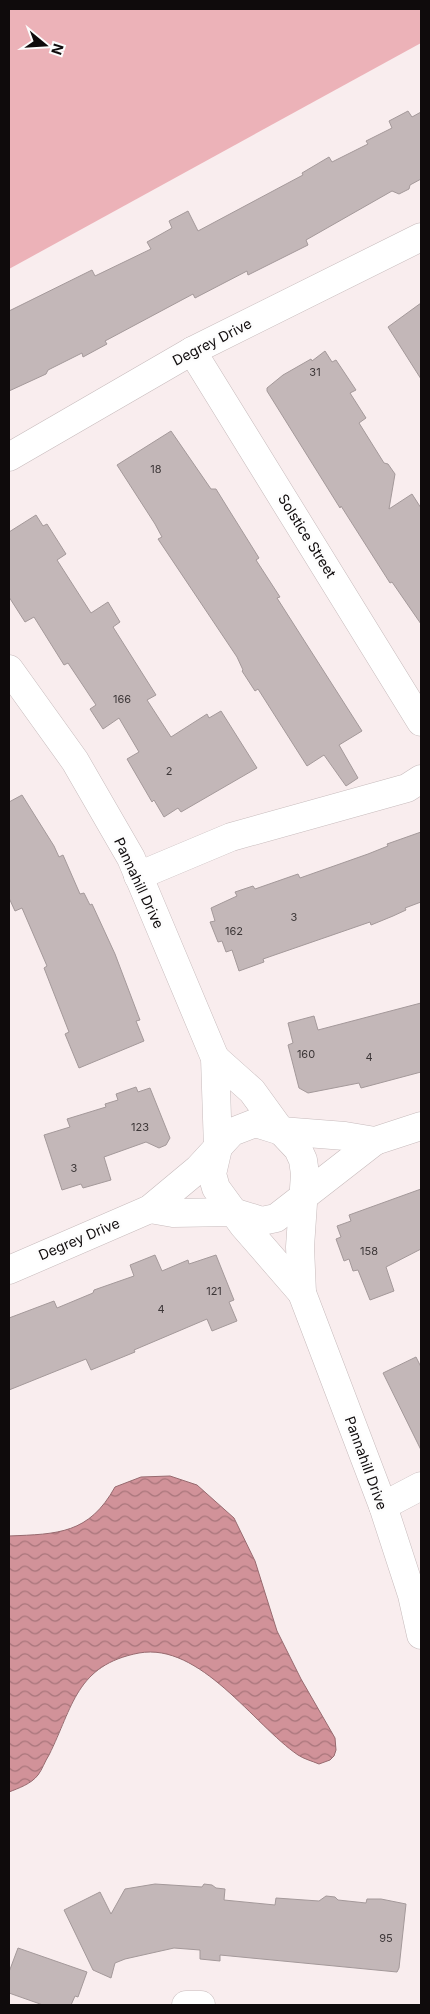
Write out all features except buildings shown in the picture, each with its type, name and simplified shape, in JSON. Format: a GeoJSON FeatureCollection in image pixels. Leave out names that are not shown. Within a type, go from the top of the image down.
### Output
{"type":"FeatureCollection","features":[{"type":"Feature","properties":{"kind":"street","name":"Degrey Drive"},"geometry":{"type":"LineString","coordinates":[[9,457],[192,351],[421,236]]}},
{"type":"Feature","properties":{"kind":"street","name":"Solstice Street"},"geometry":{"type":"LineString","coordinates":[[192,351],[421,722]]}},
{"type":"Feature","properties":{"kind":"street","name":"Pannahill Drive"},"geometry":{"type":"LineString","coordinates":[[9,669],[75,761],[131,858],[215,1058],[218,1148],[212,1174],[216,1188],[233,1212],[302,1293]]}},
{"type":"Feature","properties":{"kind":"street"},"geometry":{"type":"LineString","coordinates":[[138,876],[231,837],[408,788],[421,779]]}},
{"type":"Feature","properties":{"kind":"street","name":"Pannahill Drive"},"geometry":{"type":"LineString","coordinates":[[215,1058],[252,1091],[281,1131],[298,1149],[304,1160],[305,1174],[300,1247],[302,1293],[382,1506],[412,1595],[421,1636]]}},
{"type":"Feature","properties":{"kind":"street","name":"Pannahill Drive"},"geometry":{"type":"LineString","coordinates":[[218,1148],[232,1132],[255,1123],[281,1131]]}},
{"type":"Feature","properties":{"kind":"street"},"geometry":{"type":"LineString","coordinates":[[150,1208],[173,1213],[233,1212],[262,1221],[276,1218],[374,1141],[421,1126]]}},
{"type":"Feature","properties":{"kind":"street"},"geometry":{"type":"LineString","coordinates":[[281,1131],[345,1136],[374,1141]]}},
{"type":"Feature","properties":{"kind":"street","name":"Degrey Drive"},"geometry":{"type":"LineString","coordinates":[[9,1270],[150,1208],[198,1170],[218,1148]]}},
{"type":"Feature","properties":{"kind":"street"},"geometry":{"type":"LineString","coordinates":[[382,1506],[421,1486]]}},
{"type":"Feature","properties":{"kind":"street"},"geometry":{"type":"LineString","coordinates":[[186,2005],[201,2005]]}},
{"type":"Feature","properties":{"kind":"shaded area"},"geometry":{"type":"Polygon","coordinates":[[[9,9],[421,9],[421,43],[9,269],[9,9]]]}},
{"type":"Feature","properties":{"kind":"water"},"geometry":{"type":"Polygon","coordinates":[[[170,1476],[197,1485],[234,1518],[255,1561],[277,1631],[301,1679],[335,1738],[336,1750],[334,1756],[330,1760],[319,1764],[300,1756],[281,1742],[225,1689],[205,1673],[183,1660],[162,1653],[139,1653],[118,1659],[102,1667],[89,1678],[79,1690],[71,1705],[39,1773],[28,1783],[9,1792],[9,1536],[43,1534],[71,1528],[83,1523],[94,1514],[105,1503],[115,1487],[141,1477],[170,1476]]]}}]}
